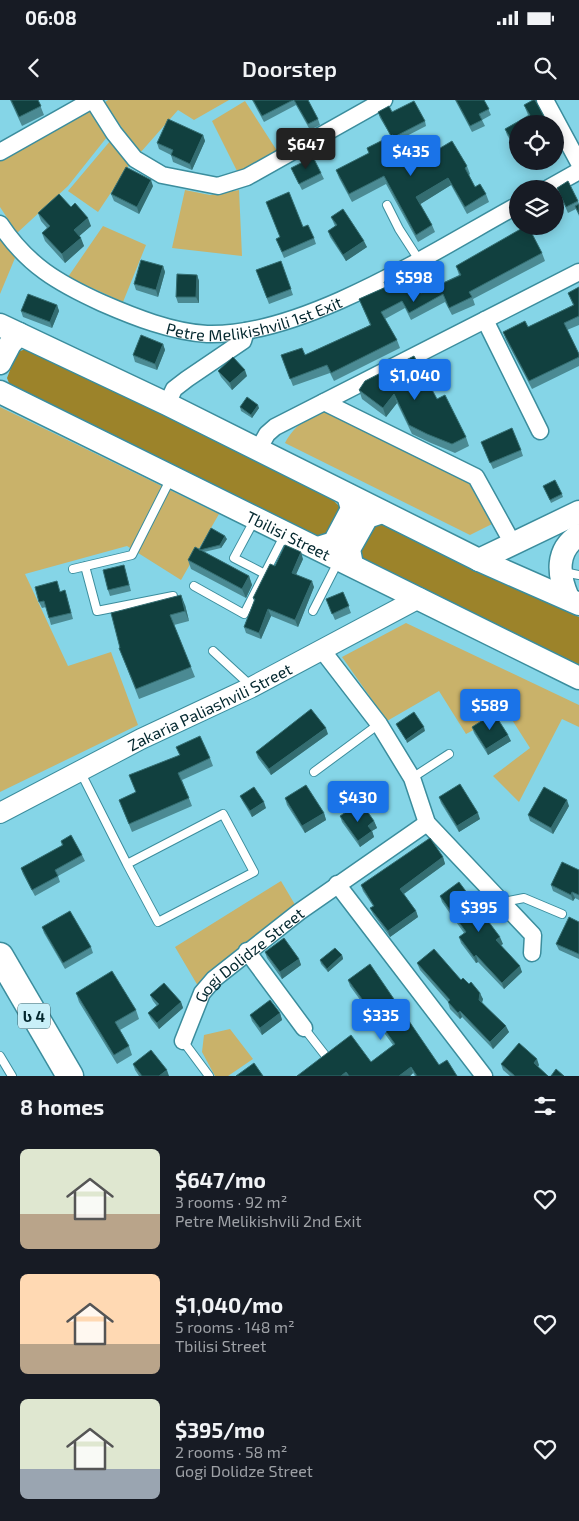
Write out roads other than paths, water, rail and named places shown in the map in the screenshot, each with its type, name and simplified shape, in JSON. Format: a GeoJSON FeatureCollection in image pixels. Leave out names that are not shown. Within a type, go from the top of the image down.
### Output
{"type":"FeatureCollection","features":[{"type":"Feature","properties":{"kind":"highway","name":"ს 4"},"geometry":{"type":"LineString","coordinates":[[0,956],[70,1076]]}},
{"type":"Feature","properties":{"kind":"main road"},"geometry":{"type":"LineString","coordinates":[[0,363],[10,344],[9,330],[167,404],[479,560],[573,601]]}},
{"type":"Feature","properties":{"kind":"main road","name":"Tbilisi Street"},"geometry":{"type":"LineString","coordinates":[[0,392],[578,677]]}},
{"type":"Feature","properties":{"kind":"main road"},"geometry":{"type":"LineString","coordinates":[[318,548],[334,543],[352,509],[348,496]]}},
{"type":"Feature","properties":{"kind":"main road"},"geometry":{"type":"LineString","coordinates":[[346,562],[349,549],[367,517],[382,512]]}},
{"type":"Feature","properties":{"kind":"main road"},"geometry":{"type":"LineString","coordinates":[[479,560],[579,512]]}},
{"type":"Feature","properties":{"kind":"main road"},"geometry":{"type":"LineString","coordinates":[[573,601],[562,584],[569,573],[561,554],[579,535]]}},
{"type":"Feature","properties":{"kind":"street"},"geometry":{"type":"LineString","coordinates":[[0,152],[92,100],[114,133],[135,159],[162,175],[218,186],[247,177],[384,100]]}},
{"type":"Feature","properties":{"kind":"street"},"geometry":{"type":"LineString","coordinates":[[545,100],[579,162]]}},
{"type":"Feature","properties":{"kind":"street"},"geometry":{"type":"LineString","coordinates":[[563,180],[579,171]]}},
{"type":"Feature","properties":{"kind":"street","name":"Petre Melikishvili 1st Exit"},"geometry":{"type":"LineString","coordinates":[[0,224],[11,241],[40,270],[65,286],[121,311],[166,326],[206,334],[246,331],[314,312],[420,260],[509,210]]}},
{"type":"Feature","properties":{"kind":"street"},"geometry":{"type":"LineString","coordinates":[[258,450],[267,434],[275,427],[579,272]]}},
{"type":"Feature","properties":{"kind":"street"},"geometry":{"type":"LineString","coordinates":[[485,320],[540,431]]}},
{"type":"Feature","properties":{"kind":"street"},"geometry":{"type":"LineString","coordinates":[[167,404],[174,389],[243,341],[246,331]]}},
{"type":"Feature","properties":{"kind":"street"},"geometry":{"type":"LineString","coordinates":[[324,402],[476,477],[513,544]]}},
{"type":"Feature","properties":{"kind":"street","name":"Zakaria Paliashvili Street"},"geometry":{"type":"LineString","coordinates":[[0,813],[141,739],[252,687],[419,598]]}},
{"type":"Feature","properties":{"kind":"street"},"geometry":{"type":"LineString","coordinates":[[322,650],[379,724],[412,778],[427,822],[533,935],[532,953]]}},
{"type":"Feature","properties":{"kind":"street","name":"Gogi Dolidze Street"},"geometry":{"type":"LineString","coordinates":[[183,1041],[202,993],[214,979],[247,951],[337,884],[427,822]]}},
{"type":"Feature","properties":{"kind":"street"},"geometry":{"type":"LineString","coordinates":[[337,884],[484,1076]]}},
{"type":"Feature","properties":{"kind":"street"},"geometry":{"type":"LineString","coordinates":[[247,951],[304,1028]]}},
{"type":"Feature","properties":{"kind":"lane"},"geometry":{"type":"LineString","coordinates":[[388,205],[399,228],[420,260]]}},
{"type":"Feature","properties":{"kind":"lane"},"geometry":{"type":"LineString","coordinates":[[73,569],[132,555],[172,476]]}},
{"type":"Feature","properties":{"kind":"lane"},"geometry":{"type":"LineString","coordinates":[[256,518],[234,558],[264,574]]}},
{"type":"Feature","properties":{"kind":"lane"},"geometry":{"type":"LineString","coordinates":[[194,586],[244,614],[286,532]]}},
{"type":"Feature","properties":{"kind":"lane"},"geometry":{"type":"LineString","coordinates":[[313,611],[346,562]]}},
{"type":"Feature","properties":{"kind":"lane"},"geometry":{"type":"LineString","coordinates":[[85,566],[97,611],[173,596]]}},
{"type":"Feature","properties":{"kind":"lane"},"geometry":{"type":"LineString","coordinates":[[213,651],[252,687]]}},
{"type":"Feature","properties":{"kind":"lane"},"geometry":{"type":"LineString","coordinates":[[314,772],[379,724]]}},
{"type":"Feature","properties":{"kind":"lane"},"geometry":{"type":"LineString","coordinates":[[412,778],[449,754]]}},
{"type":"Feature","properties":{"kind":"lane"},"geometry":{"type":"LineString","coordinates":[[80,771],[127,864],[158,922],[254,872],[223,814],[127,864]]}},
{"type":"Feature","properties":{"kind":"lane"},"geometry":{"type":"LineString","coordinates":[[504,902],[524,898],[562,914]]}},
{"type":"Feature","properties":{"kind":"lane"},"geometry":{"type":"LineString","coordinates":[[304,1028],[326,1055]]}},
{"type":"Feature","properties":{"kind":"lane"},"geometry":{"type":"LineString","coordinates":[[183,1041],[209,1076]]}},
{"type":"Feature","properties":{"kind":"lane"},"geometry":{"type":"LineString","coordinates":[[0,1056],[12,1076]]}}]}
